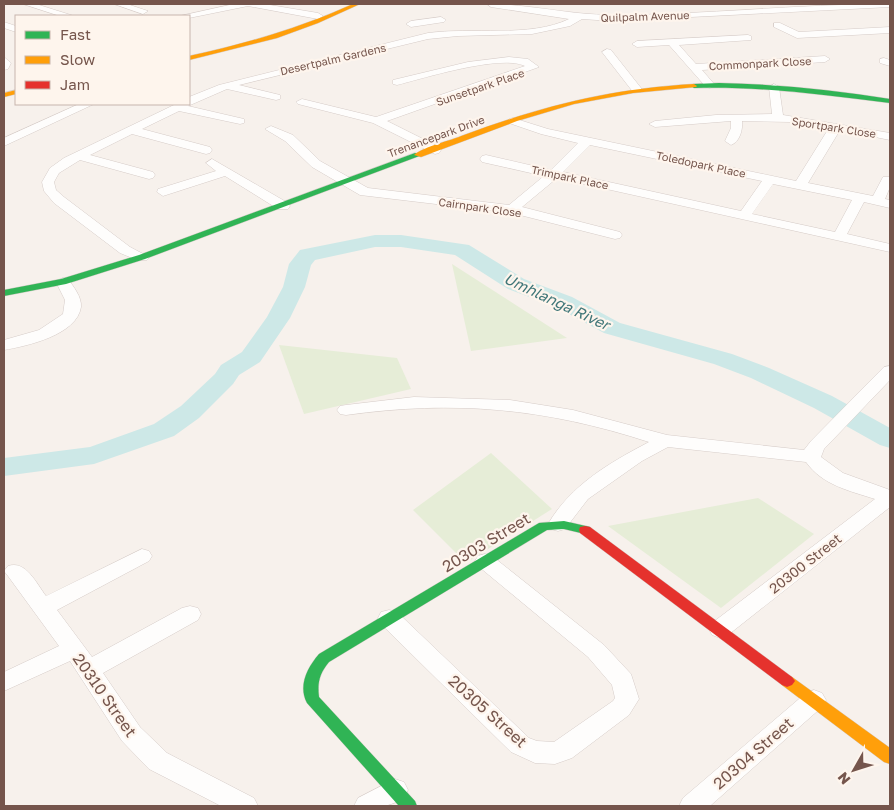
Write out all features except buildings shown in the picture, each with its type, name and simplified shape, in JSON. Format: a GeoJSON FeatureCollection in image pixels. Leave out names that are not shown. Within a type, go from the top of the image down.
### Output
{"type":"FeatureCollection","features":[{"type":"Feature","properties":{"kind":"street"},"geometry":{"type":"LineString","coordinates":[[27,4],[66,15]]}},
{"type":"Feature","properties":{"kind":"street"},"geometry":{"type":"LineString","coordinates":[[118,4],[143,11]]}},
{"type":"Feature","properties":{"kind":"street"},"geometry":{"type":"LineString","coordinates":[[190,15],[246,4]]}},
{"type":"Feature","properties":{"kind":"street"},"geometry":{"type":"LineString","coordinates":[[250,4],[318,16]]}},
{"type":"Feature","properties":{"kind":"street"},"geometry":{"type":"LineString","coordinates":[[190,58],[288,35],[322,22],[354,4]]}},
{"type":"Feature","properties":{"kind":"street","name":"Quilpalm Avenue"},"geometry":{"type":"LineString","coordinates":[[491,4],[580,17],[637,18],[890,4]]}},
{"type":"Feature","properties":{"kind":"street"},"geometry":{"type":"LineString","coordinates":[[627,7],[637,18]]}},
{"type":"Feature","properties":{"kind":"street","name":"Desertpalm Gardens"},"geometry":{"type":"LineString","coordinates":[[190,101],[224,86],[441,34],[545,29],[564,26],[580,17]]}},
{"type":"Feature","properties":{"kind":"street"},"geometry":{"type":"LineString","coordinates":[[411,24],[441,20]]}},
{"type":"Feature","properties":{"kind":"street"},"geometry":{"type":"LineString","coordinates":[[426,22],[441,34]]}},
{"type":"Feature","properties":{"kind":"street"},"geometry":{"type":"LineString","coordinates":[[777,25],[797,36],[890,30]]}},
{"type":"Feature","properties":{"kind":"street"},"geometry":{"type":"LineString","coordinates":[[637,44],[748,38]]}},
{"type":"Feature","properties":{"kind":"street"},"geometry":{"type":"LineString","coordinates":[[671,42],[710,85]]}},
{"type":"Feature","properties":{"kind":"street"},"geometry":{"type":"LineString","coordinates":[[607,52],[637,90]]}},
{"type":"Feature","properties":{"kind":"street","name":"Commonpark Close"},"geometry":{"type":"LineString","coordinates":[[695,67],[825,59]]}},
{"type":"Feature","properties":{"kind":"street"},"geometry":{"type":"LineString","coordinates":[[4,60],[6,63],[4,67]]}},
{"type":"Feature","properties":{"kind":"street","name":"Sunsetpark Place"},"geometry":{"type":"LineString","coordinates":[[377,121],[534,67],[530,64],[518,62],[479,62],[397,82]]}},
{"type":"Feature","properties":{"kind":"street","name":"Trenancepark Drive"},"geometry":{"type":"LineString","coordinates":[[4,293],[63,282],[142,257],[513,120],[580,100],[637,90],[710,85],[774,87],[838,93],[890,102]]}},
{"type":"Feature","properties":{"kind":"street","name":"Desertpalm Gardens"},"geometry":{"type":"LineString","coordinates":[[224,86],[276,97]]}},
{"type":"Feature","properties":{"kind":"street","name":"Sportpark Close"},"geometry":{"type":"LineString","coordinates":[[774,87],[778,118]]}},
{"type":"Feature","properties":{"kind":"street"},"geometry":{"type":"LineString","coordinates":[[302,102],[377,121],[435,150]]}},
{"type":"Feature","properties":{"kind":"street"},"geometry":{"type":"LineString","coordinates":[[4,142],[86,105]]}},
{"type":"Feature","properties":{"kind":"street","name":"Desertpalm Gardens"},"geometry":{"type":"LineString","coordinates":[[142,257],[126,250],[58,200],[50,191],[48,182],[54,171],[79,156],[182,105]]}},
{"type":"Feature","properties":{"kind":"street"},"geometry":{"type":"LineString","coordinates":[[188,105],[240,120]]}},
{"type":"Feature","properties":{"kind":"street"},"geometry":{"type":"LineString","coordinates":[[731,141],[737,128],[736,118]]}},
{"type":"Feature","properties":{"kind":"street","name":"Sportpark Close"},"geometry":{"type":"LineString","coordinates":[[655,124],[736,118],[778,118],[890,136]]}},
{"type":"Feature","properties":{"kind":"street","name":"Toledopark Place"},"geometry":{"type":"LineString","coordinates":[[513,120],[545,132],[890,204]]}},
{"type":"Feature","properties":{"kind":"street"},"geometry":{"type":"LineString","coordinates":[[800,185],[836,126]]}},
{"type":"Feature","properties":{"kind":"street"},"geometry":{"type":"LineString","coordinates":[[11,128],[26,132]]}},
{"type":"Feature","properties":{"kind":"street"},"geometry":{"type":"LineString","coordinates":[[131,130],[206,150]]}},
{"type":"Feature","properties":{"kind":"street","name":"Cairnpark Close"},"geometry":{"type":"LineString","coordinates":[[271,130],[289,138],[316,164],[346,183],[374,194],[512,210],[615,236]]}},
{"type":"Feature","properties":{"kind":"street"},"geometry":{"type":"LineString","coordinates":[[512,210],[554,174],[587,141]]}},
{"type":"Feature","properties":{"kind":"street"},"geometry":{"type":"LineString","coordinates":[[79,156],[149,175]]}},
{"type":"Feature","properties":{"kind":"street","name":"Trimpark Place"},"geometry":{"type":"LineString","coordinates":[[486,159],[890,248]]}},
{"type":"Feature","properties":{"kind":"street"},"geometry":{"type":"LineString","coordinates":[[212,163],[283,206]]}},
{"type":"Feature","properties":{"kind":"street"},"geometry":{"type":"LineString","coordinates":[[163,192],[226,172]]}},
{"type":"Feature","properties":{"kind":"street"},"geometry":{"type":"LineString","coordinates":[[744,216],[770,179]]}},
{"type":"Feature","properties":{"kind":"street"},"geometry":{"type":"LineString","coordinates":[[876,201],[887,180]]}},
{"type":"Feature","properties":{"kind":"street"},"geometry":{"type":"LineString","coordinates":[[839,237],[860,197]]}},
{"type":"Feature","properties":{"kind":"street"},"geometry":{"type":"LineString","coordinates":[[4,345],[37,337],[63,323],[73,306],[72,299],[63,282]]}},
{"type":"Feature","properties":{"kind":"street"},"geometry":{"type":"LineString","coordinates":[[812,457],[817,445],[847,416],[880,379],[890,371]]}},
{"type":"Feature","properties":{"kind":"street"},"geometry":{"type":"LineString","coordinates":[[346,410],[413,402],[473,402],[539,410],[617,425],[665,441],[812,457],[824,470],[840,479],[890,497]]}},
{"type":"Feature","properties":{"kind":"street"},"geometry":{"type":"LineString","coordinates":[[558,524],[580,494],[635,457],[665,441]]}},
{"type":"Feature","properties":{"kind":"street","name":"20300 Street"},"geometry":{"type":"LineString","coordinates":[[720,629],[890,497]]}},
{"type":"Feature","properties":{"kind":"street","name":"20303 Street"},"geometry":{"type":"LineString","coordinates":[[402,798],[312,699],[308,686],[316,666],[324,658],[389,618],[544,526],[558,524],[568,524],[584,529],[890,757]]}},
{"type":"Feature","properties":{"kind":"street"},"geometry":{"type":"LineString","coordinates":[[43,607],[142,556]]}},
{"type":"Feature","properties":{"kind":"street","name":"20305 Street"},"geometry":{"type":"LineString","coordinates":[[389,618],[520,745],[545,754],[563,750],[621,708],[627,699],[623,681],[596,651],[485,561]]}},
{"type":"Feature","properties":{"kind":"street","name":"20310 Street"},"geometry":{"type":"LineString","coordinates":[[15,571],[74,649],[130,734],[158,761],[245,806]]}},
{"type":"Feature","properties":{"kind":"street"},"geometry":{"type":"LineString","coordinates":[[88,670],[190,614]]}},
{"type":"Feature","properties":{"kind":"street"},"geometry":{"type":"LineString","coordinates":[[4,682],[74,649]]}},
{"type":"Feature","properties":{"kind":"street","name":"20304 Street"},"geometry":{"type":"LineString","coordinates":[[692,806],[814,700]]}},
{"type":"Feature","properties":{"kind":"street"},"geometry":{"type":"LineString","coordinates":[[367,806],[402,798]]}},
{"type":"Feature","properties":{"kind":"green space"},"geometry":{"type":"Polygon","coordinates":[[[452,264],[567,338],[471,351],[452,264]]]}},
{"type":"Feature","properties":{"kind":"green space"},"geometry":{"type":"Polygon","coordinates":[[[279,345],[397,358],[411,389],[304,414],[279,345]]]}},
{"type":"Feature","properties":{"kind":"green space"},"geometry":{"type":"Polygon","coordinates":[[[491,453],[552,509],[466,563],[413,510],[491,453]]]}},
{"type":"Feature","properties":{"kind":"green space"},"geometry":{"type":"Polygon","coordinates":[[[758,498],[814,534],[721,608],[608,526],[758,498]]]}},
{"type":"Feature","properties":{"kind":"waterway","name":"Umhlanga River"},"geometry":{"type":"LineString","coordinates":[[4,467],[94,455],[164,430],[190,412],[224,379],[230,370],[251,357],[278,318],[294,287],[300,264],[308,255],[375,241],[401,241],[461,250],[516,284],[564,302],[612,328],[723,359],[760,373],[823,402],[890,439]]}},
{"type":"Feature","properties":{"kind":"traffic: fast"},"geometry":{"type":"LineString","coordinates":[[694,86],[719,85],[792,89],[890,101]]}},
{"type":"Feature","properties":{"kind":"traffic: fast"},"geometry":{"type":"LineString","coordinates":[[4,293],[63,282],[142,257],[418,155]]}},
{"type":"Feature","properties":{"kind":"traffic: fast"},"geometry":{"type":"LineString","coordinates":[[409,806],[312,699],[310,687],[316,668],[324,658],[544,526],[564,525],[585,530]]}},
{"type":"Feature","properties":{"kind":"traffic: slow"},"geometry":{"type":"LineString","coordinates":[[190,58],[275,36],[316,22],[357,4]]}},
{"type":"Feature","properties":{"kind":"traffic: slow"},"geometry":{"type":"LineString","coordinates":[[418,155],[514,119],[553,107],[633,91],[694,86]]}},
{"type":"Feature","properties":{"kind":"traffic: slow"},"geometry":{"type":"LineString","coordinates":[[4,95],[15,92]]}},
{"type":"Feature","properties":{"kind":"traffic: slow"},"geometry":{"type":"LineString","coordinates":[[787,681],[890,757]]}},
{"type":"Feature","properties":{"kind":"traffic: jam"},"geometry":{"type":"LineString","coordinates":[[585,530],[787,681]]}}]}
